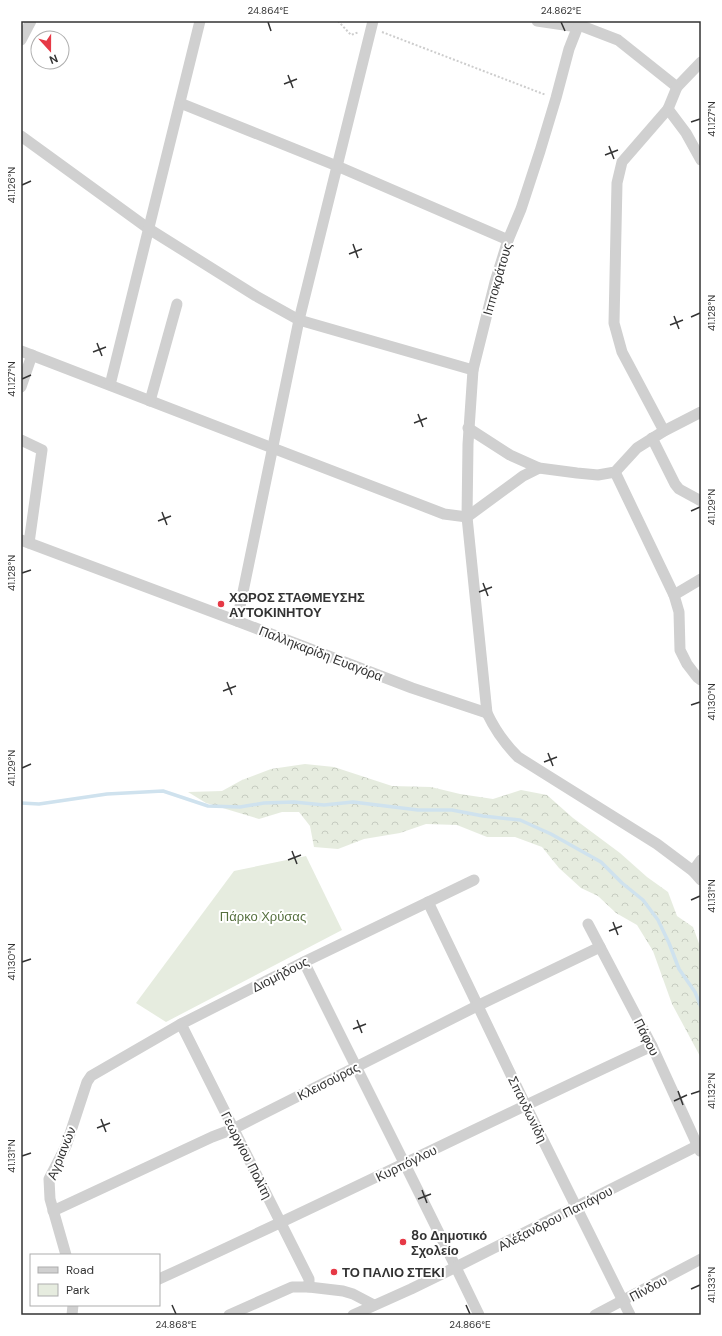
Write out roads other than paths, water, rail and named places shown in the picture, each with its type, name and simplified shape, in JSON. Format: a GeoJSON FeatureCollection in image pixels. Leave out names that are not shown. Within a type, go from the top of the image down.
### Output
{"type":"FeatureCollection","features":[{"type":"Feature","properties":{"kind":"street"},"geometry":{"type":"LineString","coordinates":[[21,40],[31,21]]}},
{"type":"Feature","properties":{"kind":"street"},"geometry":{"type":"LineString","coordinates":[[110,385],[200,21]]}},
{"type":"Feature","properties":{"kind":"street"},"geometry":{"type":"LineString","coordinates":[[537,21],[575,23],[618,40],[677,87]]}},
{"type":"Feature","properties":{"kind":"street","name":"Ιπποκράτους"},"geometry":{"type":"LineString","coordinates":[[488,714],[467,517],[468,428],[473,390],[473,370],[493,289],[508,240],[521,209],[556,98],[575,23]]}},
{"type":"Feature","properties":{"kind":"street"},"geometry":{"type":"LineString","coordinates":[[237,621],[299,320],[372,25]]}},
{"type":"Feature","properties":{"kind":"street"},"geometry":{"type":"LineString","coordinates":[[664,431],[622,352],[614,323],[617,183],[622,162],[668,108],[677,87],[701,62]]}},
{"type":"Feature","properties":{"kind":"street"},"geometry":{"type":"LineString","coordinates":[[180,103],[337,166],[508,240]]}},
{"type":"Feature","properties":{"kind":"street"},"geometry":{"type":"LineString","coordinates":[[668,108],[686,133],[701,160]]}},
{"type":"Feature","properties":{"kind":"street"},"geometry":{"type":"LineString","coordinates":[[21,136],[149,230],[256,296],[299,320],[473,370]]}},
{"type":"Feature","properties":{"kind":"street"},"geometry":{"type":"LineString","coordinates":[[150,401],[177,304]]}},
{"type":"Feature","properties":{"kind":"street"},"geometry":{"type":"LineString","coordinates":[[21,351],[444,514],[467,517],[523,476],[539,468]]}},
{"type":"Feature","properties":{"kind":"street"},"geometry":{"type":"LineString","coordinates":[[21,388],[32,355]]}},
{"type":"Feature","properties":{"kind":"street"},"geometry":{"type":"LineString","coordinates":[[468,428],[505,452],[539,468],[598,475],[616,472],[637,448],[664,431],[701,412]]}},
{"type":"Feature","properties":{"kind":"street"},"geometry":{"type":"LineString","coordinates":[[652,438],[675,484],[679,489],[701,501]]}},
{"type":"Feature","properties":{"kind":"street"},"geometry":{"type":"LineString","coordinates":[[21,440],[42,450],[25,541]]}},
{"type":"Feature","properties":{"kind":"street"},"geometry":{"type":"LineString","coordinates":[[616,472],[674,595],[679,612],[680,650],[687,664],[701,680]]}},
{"type":"Feature","properties":{"kind":"street","name":"Παλληκαρίδη Ευαγόρα"},"geometry":{"type":"LineString","coordinates":[[25,541],[412,688],[488,714]]}},
{"type":"Feature","properties":{"kind":"street"},"geometry":{"type":"LineString","coordinates":[[674,595],[701,580]]}},
{"type":"Feature","properties":{"kind":"street"},"geometry":{"type":"LineString","coordinates":[[488,714],[502,740],[518,757],[657,844],[693,871],[701,880]]}},
{"type":"Feature","properties":{"kind":"street"},"geometry":{"type":"LineString","coordinates":[[693,871],[701,860]]}},
{"type":"Feature","properties":{"kind":"street","name":"Διομήδους"},"geometry":{"type":"LineString","coordinates":[[91,1076],[181,1024],[304,962],[474,880]]}},
{"type":"Feature","properties":{"kind":"street","name":"Σπανδωνίδη"},"geometry":{"type":"LineString","coordinates":[[428,902],[479,1005],[525,1104],[630,1315]]}},
{"type":"Feature","properties":{"kind":"street","name":"Πάφου"},"geometry":{"type":"LineString","coordinates":[[588,924],[652,1046],[700,1147]]}},
{"type":"Feature","properties":{"kind":"street","name":"Κλεισούρας"},"geometry":{"type":"LineString","coordinates":[[53,1211],[212,1137],[233,1129],[479,1005],[600,947]]}},
{"type":"Feature","properties":{"kind":"street"},"geometry":{"type":"LineString","coordinates":[[304,962],[355,1067],[405,1163],[479,1315]]}},
{"type":"Feature","properties":{"kind":"street","name":"Γεωργίου Πολίτη"},"geometry":{"type":"LineString","coordinates":[[181,1024],[309,1279],[309,1287]]}},
{"type":"Feature","properties":{"kind":"street","name":"Κυρπόγλου"},"geometry":{"type":"LineString","coordinates":[[160,1279],[281,1223],[525,1104],[652,1046]]}},
{"type":"Feature","properties":{"kind":"street","name":"Αγριανών"},"geometry":{"type":"LineString","coordinates":[[66,1254],[50,1199],[49,1179],[66,1146],[87,1082],[91,1076]]}},
{"type":"Feature","properties":{"kind":"street","name":"Αλέξανδρου Παπάγου"},"geometry":{"type":"LineString","coordinates":[[353,1315],[411,1289],[700,1147]]}},
{"type":"Feature","properties":{"kind":"street","name":"Πίνδου"},"geometry":{"type":"LineString","coordinates":[[595,1315],[701,1259]]}},
{"type":"Feature","properties":{"kind":"street"},"geometry":{"type":"LineString","coordinates":[[229,1315],[292,1287],[309,1287],[342,1291],[353,1294],[374,1305]]}},
{"type":"Feature","properties":{"kind":"waterway"},"geometry":{"type":"LineString","coordinates":[[21,803],[39,804],[107,794],[163,791],[208,806],[240,807],[264,803],[294,802],[324,805],[353,802],[418,810],[452,810],[483,816],[520,820],[551,834],[601,862],[622,883],[643,900],[658,920],[679,969],[695,992],[701,1007]]}},
{"type":"Feature","properties":{"kind":"place","name":"ΧΩΡΟΣ ΣΤΑΘΜΕΥΣΗΣ ΑΥΤΟΚΙΝΗΤΟΥ"},"geometry":{"type":"Point","coordinates":[221,604]}},
{"type":"Feature","properties":{"kind":"place","name":"8ο Δημοτικό Σχολείο"},"geometry":{"type":"Point","coordinates":[403,1242]}},
{"type":"Feature","properties":{"kind":"place","name":"ΤΟ ΠΑΛΙΟ ΣΤΕΚΙ"},"geometry":{"type":"Point","coordinates":[334,1272]}},
{"type":"Feature","properties":{"kind":"park label","name":"Πάρκο Χρύσας"},"geometry":{"type":"Point","coordinates":[263,916]}}]}
